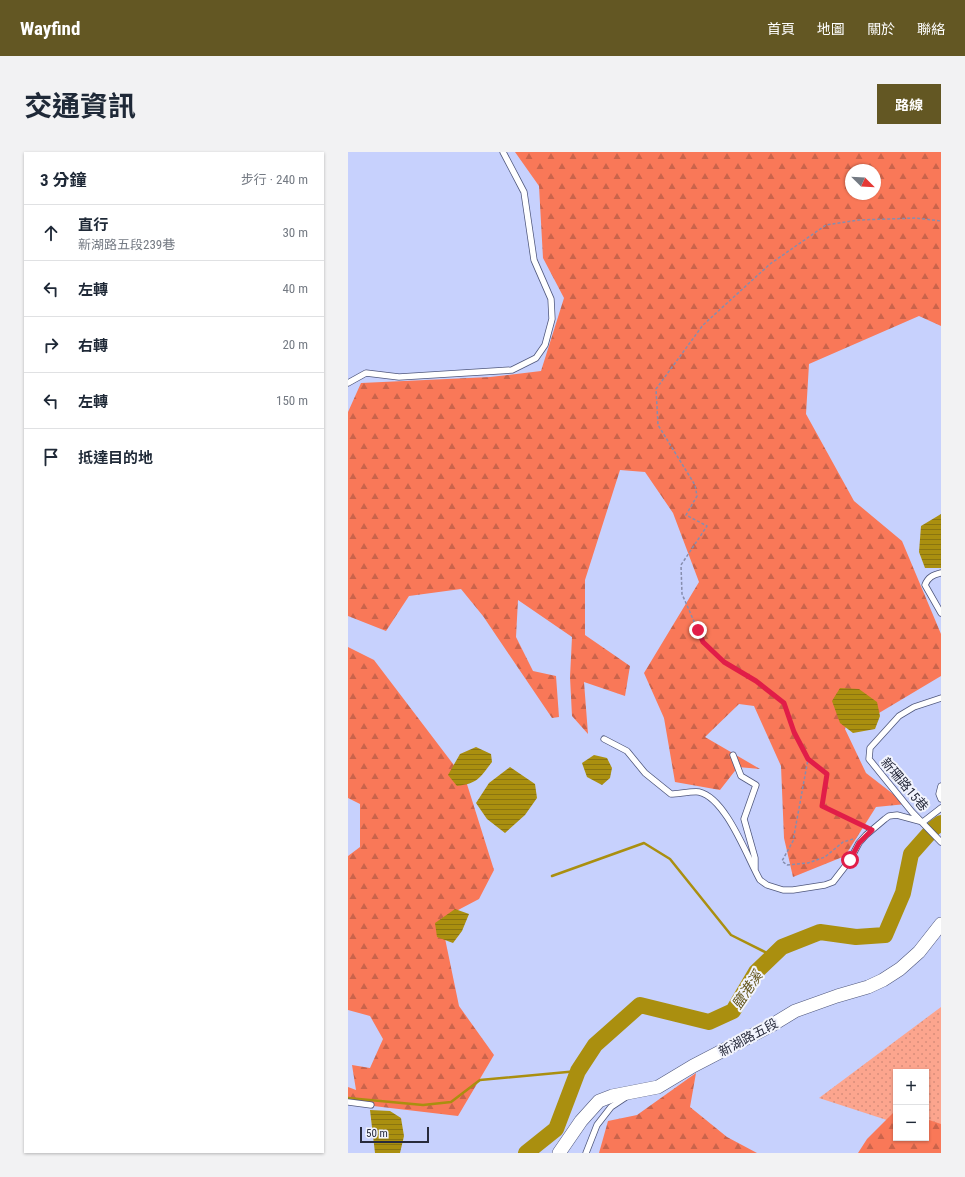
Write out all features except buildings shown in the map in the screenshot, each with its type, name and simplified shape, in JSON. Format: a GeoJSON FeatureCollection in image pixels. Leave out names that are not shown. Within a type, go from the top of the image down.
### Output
{"type":"FeatureCollection","features":[{"type":"Feature","properties":{"kind":"street","name":"新湖路五段"},"geometry":{"type":"LineString","coordinates":[[559,1153],[581,1121],[599,1101],[612,1096],[658,1087],[693,1066],[772,1025],[795,1011],[836,996],[868,987],[884,980],[900,969],[919,952],[941,924]]}},
{"type":"Feature","properties":{"kind":"lane"},"geometry":{"type":"LineString","coordinates":[[348,383],[366,373],[399,377],[512,370],[536,358],[545,345],[552,319],[551,299],[534,260],[524,192],[503,152]]}},
{"type":"Feature","properties":{"kind":"lane"},"geometry":{"type":"LineString","coordinates":[[941,573],[932,576],[927,580],[925,585],[941,613]]}},
{"type":"Feature","properties":{"kind":"lane","name":"新珊路15巷"},"geometry":{"type":"LineString","coordinates":[[941,698],[914,707],[899,716],[870,748],[870,759],[912,812],[941,842]]}},
{"type":"Feature","properties":{"kind":"lane"},"geometry":{"type":"LineString","coordinates":[[604,739],[627,751],[645,773],[671,794],[699,792],[714,800],[728,819],[760,880],[767,885],[782,890],[793,890],[825,885],[833,882],[850,860],[859,843],[866,835],[889,816],[897,815],[924,825],[941,808]]}},
{"type":"Feature","properties":{"kind":"lane"},"geometry":{"type":"LineString","coordinates":[[733,755],[741,776],[756,785],[744,819],[755,858],[755,872]]}},
{"type":"Feature","properties":{"kind":"lane"},"geometry":{"type":"LineString","coordinates":[[941,786],[939,794],[941,799]]}},
{"type":"Feature","properties":{"kind":"lane"},"geometry":{"type":"LineString","coordinates":[[586,1153],[597,1126],[611,1107],[633,1092]]}},
{"type":"Feature","properties":{"kind":"lane"},"geometry":{"type":"LineString","coordinates":[[348,1102],[371,1105]]}},
{"type":"Feature","properties":{"kind":"path"},"geometry":{"type":"LineString","coordinates":[[872,830],[822,806],[827,774],[808,759],[794,732],[784,703],[756,681],[724,662],[703,642],[682,594],[681,565],[707,526],[686,515],[697,496],[695,486],[658,425],[656,389],[703,325],[770,264],[826,225],[859,220],[916,218],[941,221]]}},
{"type":"Feature","properties":{"kind":"path"},"geometry":{"type":"LineString","coordinates":[[808,759],[793,841],[782,861],[787,865],[808,863],[825,857],[843,842],[866,835]]}},
{"type":"Feature","properties":{"kind":"shaded area"},"geometry":{"type":"Polygon","coordinates":[[[941,514],[941,568],[925,568],[919,552],[921,526],[941,514]]]}},
{"type":"Feature","properties":{"kind":"shaded area"},"geometry":{"type":"Polygon","coordinates":[[[840,688],[859,689],[877,702],[880,716],[875,729],[853,733],[840,723],[832,701],[840,688]]]}},
{"type":"Feature","properties":{"kind":"shaded area"},"geometry":{"type":"Polygon","coordinates":[[[476,747],[491,754],[492,762],[474,782],[457,786],[448,775],[460,754],[476,747]]]}},
{"type":"Feature","properties":{"kind":"shaded area"},"geometry":{"type":"Polygon","coordinates":[[[594,755],[607,758],[612,768],[610,778],[602,785],[587,777],[582,763],[594,755]]]}},
{"type":"Feature","properties":{"kind":"shaded area"},"geometry":{"type":"Polygon","coordinates":[[[510,767],[535,784],[537,798],[525,815],[505,833],[487,819],[476,803],[489,783],[510,767]]]}},
{"type":"Feature","properties":{"kind":"shaded area"},"geometry":{"type":"Polygon","coordinates":[[[455,909],[469,914],[462,931],[453,943],[437,937],[435,923],[455,909]]]}},
{"type":"Feature","properties":{"kind":"shaded area"},"geometry":{"type":"Polygon","coordinates":[[[941,1007],[941,1137],[929,1134],[929,1069],[893,1069],[893,1122],[819,1098],[941,1007]]]}},
{"type":"Feature","properties":{"kind":"shaded area"},"geometry":{"type":"Polygon","coordinates":[[[370,1110],[390,1111],[401,1118],[404,1136],[400,1153],[375,1153],[370,1110]]]}},
{"type":"Feature","properties":{"kind":"green space"},"geometry":{"type":"Polygon","coordinates":[[[515,152],[941,152],[941,326],[919,316],[809,364],[806,414],[854,501],[902,541],[941,634],[941,676],[879,713],[854,706],[845,729],[866,773],[906,804],[876,807],[845,856],[793,877],[784,838],[781,766],[754,706],[739,704],[705,737],[760,769],[738,767],[720,790],[675,782],[664,718],[644,673],[699,582],[673,513],[645,472],[620,470],[585,580],[585,635],[630,666],[625,696],[584,682],[588,734],[572,716],[570,677],[572,637],[518,600],[516,637],[533,671],[556,676],[559,717],[552,718],[483,616],[461,589],[409,596],[386,631],[348,616],[348,412],[361,383],[490,377],[541,371],[564,298],[543,258],[539,186],[515,152]]]}},
{"type":"Feature","properties":{"kind":"green space"},"geometry":{"type":"Polygon","coordinates":[[[348,647],[374,660],[466,781],[494,870],[479,899],[441,919],[459,1006],[494,1055],[458,1116],[348,1103],[348,1087],[356,1090],[352,1065],[370,1068],[383,1039],[370,1016],[348,1010],[348,856],[360,847],[360,804],[348,798],[348,647]]]}},
{"type":"Feature","properties":{"kind":"green space"},"geometry":{"type":"Polygon","coordinates":[[[696,1073],[690,1107],[727,1137],[757,1153],[599,1153],[608,1121],[637,1115],[696,1073]]]}},
{"type":"Feature","properties":{"kind":"green space"},"geometry":{"type":"Polygon","coordinates":[[[893,1113],[893,1141],[929,1141],[929,1120],[941,1124],[941,1153],[858,1153],[867,1139],[893,1113]]]}},
{"type":"Feature","properties":{"kind":"waterway","name":"鹽港溪"},"geometry":{"type":"LineString","coordinates":[[526,1153],[556,1129],[578,1071],[595,1045],[640,1005],[709,1022],[733,1011],[756,972],[782,947],[820,932],[856,937],[885,935],[903,893],[911,854],[934,828],[941,823]]}},
{"type":"Feature","properties":{"kind":"waterway"},"geometry":{"type":"LineString","coordinates":[[552,876],[644,843],[670,859],[731,935],[773,956]]}},
{"type":"Feature","properties":{"kind":"waterway"},"geometry":{"type":"LineString","coordinates":[[348,1098],[423,1105],[451,1102],[480,1080],[578,1071]]}},
{"type":"Feature","properties":{"kind":"route"},"geometry":{"type":"LineString","coordinates":[[698,630],[703,642],[724,662],[756,681],[784,703],[794,732],[808,759],[827,774],[822,806],[872,830],[859,843],[850,860]]}}]}
